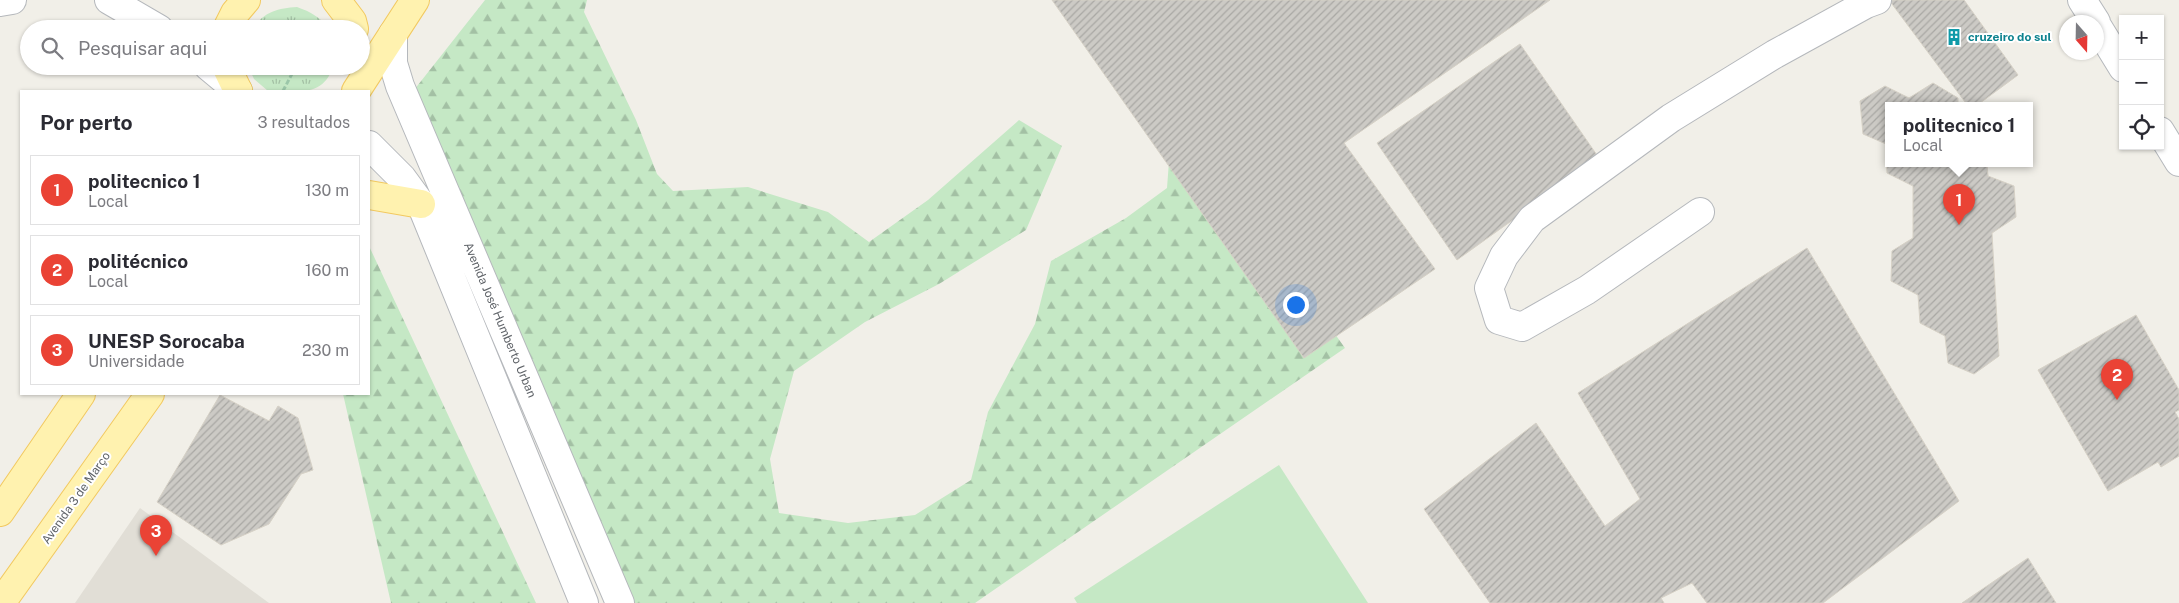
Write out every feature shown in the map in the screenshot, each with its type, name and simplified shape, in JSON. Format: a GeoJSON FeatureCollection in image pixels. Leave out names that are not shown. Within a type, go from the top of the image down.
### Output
{"type":"FeatureCollection","features":[{"type":"Feature","properties":{"kind":"main road"},"geometry":{"type":"LineString","coordinates":[[232,20],[235,13],[246,0]]}},
{"type":"Feature","properties":{"kind":"main road"},"geometry":{"type":"LineString","coordinates":[[336,0],[351,20]]}},
{"type":"Feature","properties":{"kind":"main road"},"geometry":{"type":"LineString","coordinates":[[370,63],[393,34],[415,0]]}},
{"type":"Feature","properties":{"kind":"main road"},"geometry":{"type":"LineString","coordinates":[[353,85],[361,75]]}},
{"type":"Feature","properties":{"kind":"main road"},"geometry":{"type":"LineString","coordinates":[[370,195],[421,204]]}},
{"type":"Feature","properties":{"kind":"main road"},"geometry":{"type":"LineString","coordinates":[[0,512],[80,395]]}},
{"type":"Feature","properties":{"kind":"main road","name":"Avenida 3 de Março"},"geometry":{"type":"LineString","coordinates":[[1,603],[149,395]]}},
{"type":"Feature","properties":{"kind":"street"},"geometry":{"type":"LineString","coordinates":[[0,2],[12,0]]}},
{"type":"Feature","properties":{"kind":"street"},"geometry":{"type":"LineString","coordinates":[[109,0],[143,20]]}},
{"type":"Feature","properties":{"kind":"street"},"geometry":{"type":"LineString","coordinates":[[1700,212],[1587,290],[1522,327],[1499,320],[1489,288],[1504,256],[1532,219],[1671,118],[1775,54],[1877,0]]}},
{"type":"Feature","properties":{"kind":"street"},"geometry":{"type":"LineString","coordinates":[[2082,0],[2091,15]]}},
{"type":"Feature","properties":{"kind":"street","name":"Avenida José Humberto Urban"},"geometry":{"type":"LineString","coordinates":[[393,34],[393,63],[400,86],[620,603]]}},
{"type":"Feature","properties":{"kind":"street"},"geometry":{"type":"LineString","coordinates":[[2104,36],[2119,61]]}},
{"type":"Feature","properties":{"kind":"street"},"geometry":{"type":"LineString","coordinates":[[2164,138],[2179,162]]}},
{"type":"Feature","properties":{"kind":"street"},"geometry":{"type":"LineString","coordinates":[[370,146],[402,178],[421,204],[584,603]]}},
{"type":"Feature","properties":{"kind":"path"},"geometry":{"type":"LineString","coordinates":[[284,90],[291,75]]}},
{"type":"Feature","properties":{"kind":"shaded area"},"geometry":{"type":"Polygon","coordinates":[[[140,508],[269,603],[75,603],[140,508]]]}},
{"type":"Feature","properties":{"kind":"green space"},"geometry":{"type":"Polygon","coordinates":[[[485,0],[587,0],[584,12],[636,120],[657,174],[673,191],[748,187],[828,212],[869,242],[928,200],[1019,120],[1062,146],[1026,230],[939,284],[865,322],[794,371],[770,459],[779,513],[848,523],[915,515],[971,480],[988,412],[1035,324],[1051,261],[1126,218],[1167,188],[1170,148],[1198,144],[1345,348],[975,603],[634,603],[414,90],[485,0]]]}},
{"type":"Feature","properties":{"kind":"green space"},"geometry":{"type":"Polygon","coordinates":[[[297,7],[315,15],[321,20],[260,20],[272,12],[284,8],[297,7]]]}},
{"type":"Feature","properties":{"kind":"green space"},"geometry":{"type":"Polygon","coordinates":[[[252,75],[329,75],[316,88],[307,90],[267,90],[252,75]]]}},
{"type":"Feature","properties":{"kind":"green space"},"geometry":{"type":"Polygon","coordinates":[[[370,248],[536,603],[391,603],[343,395],[370,395],[370,248]]]}},
{"type":"Feature","properties":{"kind":"green space"},"geometry":{"type":"Polygon","coordinates":[[[1279,465],[1368,603],[1077,603],[1074,598],[1279,465]]]}},
{"type":"Feature","properties":{"kind":"building"},"geometry":{"type":"Polygon","coordinates":[[[1052,0],[1550,0],[1344,143],[1435,269],[1304,358],[1052,0]]]}},
{"type":"Feature","properties":{"kind":"building","name":"cruzeiro do sul"},"geometry":{"type":"Polygon","coordinates":[[[1889,0],[1964,0],[2018,75],[1981,102],[1965,102],[1889,0]]]}},
{"type":"Feature","properties":{"kind":"building"},"geometry":{"type":"Polygon","coordinates":[[[1520,44],[1599,158],[1457,260],[1377,143],[1520,44]]]}},
{"type":"Feature","properties":{"kind":"building"},"geometry":{"type":"Polygon","coordinates":[[[1933,83],[1958,98],[1958,102],[1885,102],[1885,144],[1863,134],[1860,101],[1885,86],[1909,98],[1933,83]]]}},
{"type":"Feature","properties":{"kind":"building"},"geometry":{"type":"Polygon","coordinates":[[[1887,167],[1987,167],[1988,176],[2014,186],[2016,217],[1992,233],[1999,356],[1974,374],[1948,363],[1945,336],[1920,323],[1918,295],[1891,281],[1892,251],[1913,238],[1913,186],[1887,173],[1887,167]]]}},
{"type":"Feature","properties":{"kind":"building"},"geometry":{"type":"Polygon","coordinates":[[[1807,248],[1959,501],[1823,603],[1707,603],[1692,583],[1661,598],[1664,603],[1490,603],[1424,509],[1536,423],[1605,526],[1640,499],[1578,393],[1807,248]]]}},
{"type":"Feature","properties":{"kind":"building"},"geometry":{"type":"Polygon","coordinates":[[[2136,315],[2179,390],[2179,410],[2175,412],[2179,419],[2179,456],[2161,467],[2158,462],[2108,491],[2038,370],[2136,315]]]}},
{"type":"Feature","properties":{"kind":"building"},"geometry":{"type":"Polygon","coordinates":[[[220,395],[269,421],[278,406],[298,418],[313,470],[301,474],[269,524],[221,545],[157,502],[220,395]]]}},
{"type":"Feature","properties":{"kind":"building"},"geometry":{"type":"Polygon","coordinates":[[[2028,558],[2056,603],[1962,603],[2028,558]]]}},
{"type":"Feature","properties":{"kind":"place","name":"cruzeiro do sul"},"geometry":{"type":"Point","coordinates":[1954,37]}},
{"type":"Feature","properties":{"kind":"place","name":"politecnico 1"},"geometry":{"type":"Point","coordinates":[1959,225]}},
{"type":"Feature","properties":{"kind":"place","name":"politécnico"},"geometry":{"type":"Point","coordinates":[2117,400]}},
{"type":"Feature","properties":{"kind":"place","name":"UNESP Sorocaba"},"geometry":{"type":"Point","coordinates":[156,556]}}]}
